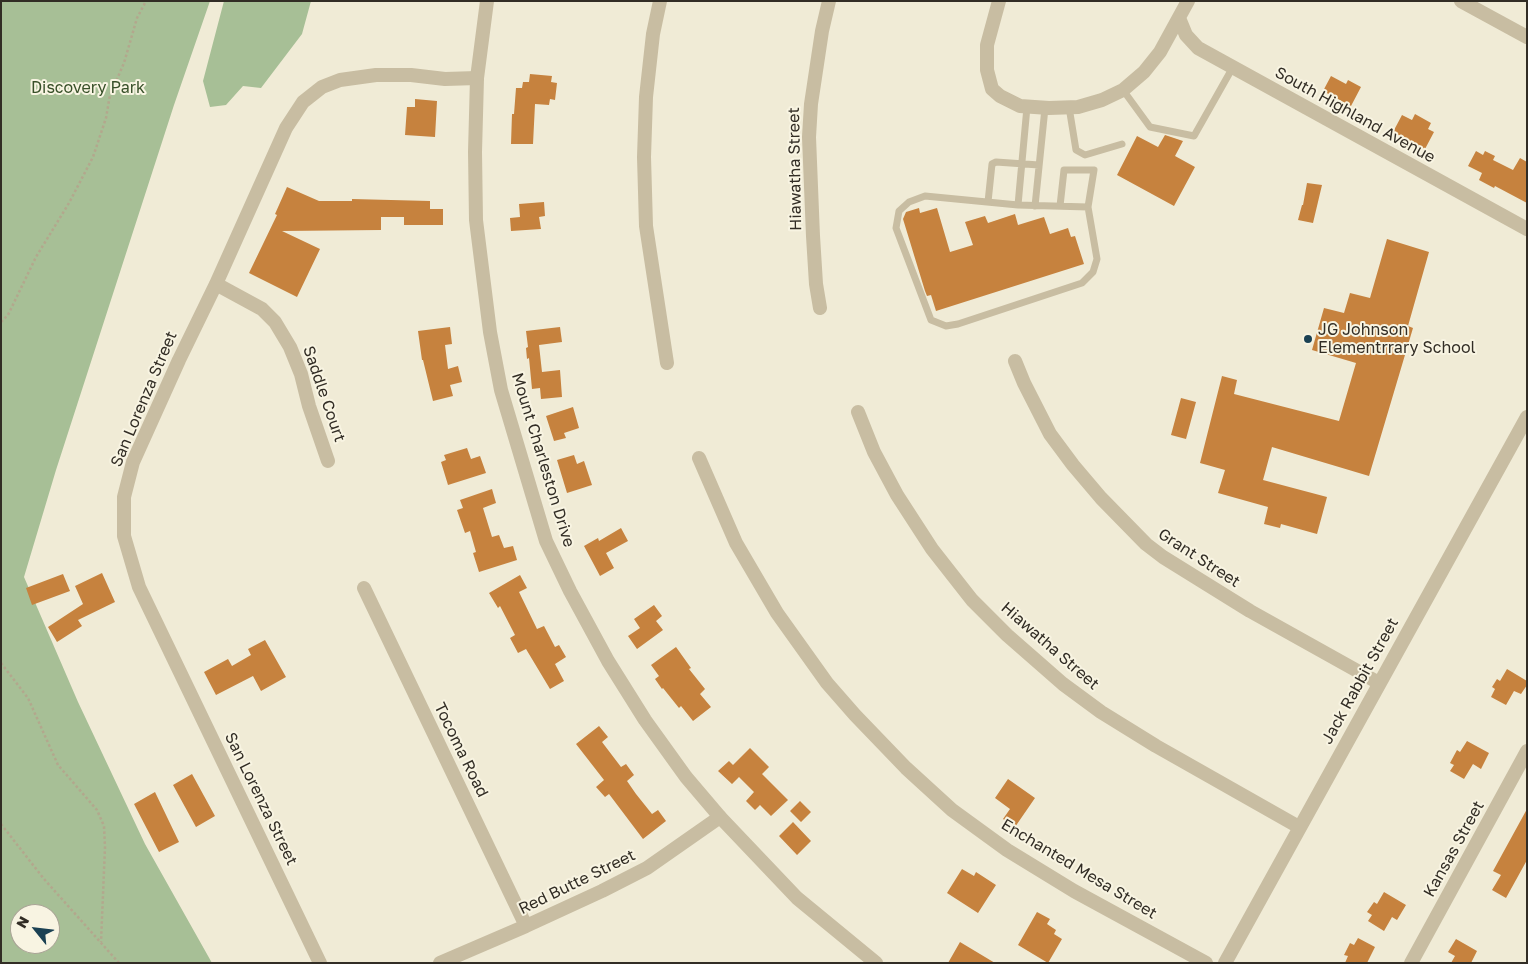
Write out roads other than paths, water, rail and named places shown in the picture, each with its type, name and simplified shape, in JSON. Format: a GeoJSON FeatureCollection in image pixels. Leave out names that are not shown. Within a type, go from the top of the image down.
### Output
{"type":"FeatureCollection","features":[{"type":"Feature","properties":{"kind":"street","name":"Mount Charleston Drive"},"geometry":{"type":"LineString","coordinates":[[487,1],[477,78],[476,220],[490,332],[501,390],[546,541],[570,591],[608,661],[645,720],[686,777],[720,817],[797,898],[876,963]]}},
{"type":"Feature","properties":{"kind":"street"},"geometry":{"type":"LineString","coordinates":[[660,1],[646,97],[644,157],[646,226],[667,364]]}},
{"type":"Feature","properties":{"kind":"street","name":"Hiawatha Street"},"geometry":{"type":"LineString","coordinates":[[820,308],[816,284],[809,137],[815,76],[829,1]]}},
{"type":"Feature","properties":{"kind":"street"},"geometry":{"type":"LineString","coordinates":[[998,1],[987,45],[987,70],[992,89],[1000,96],[1020,106],[1045,108],[1078,107],[1102,100],[1122,90],[1144,72],[1160,52],[1188,1]]}},
{"type":"Feature","properties":{"kind":"street"},"geometry":{"type":"LineString","coordinates":[[1461,1],[1527,38]]}},
{"type":"Feature","properties":{"kind":"street","name":"South Highland Avenue"},"geometry":{"type":"LineString","coordinates":[[1179,18],[1186,35],[1198,48],[1527,229]]}},
{"type":"Feature","properties":{"kind":"street","name":"San Lorenza Street"},"geometry":{"type":"LineString","coordinates":[[320,963],[139,587],[124,536],[124,497],[133,462],[179,360],[216,284],[286,128],[303,102],[322,87],[340,80],[376,75],[411,75],[445,79],[477,78]]}},
{"type":"Feature","properties":{"kind":"street","name":"Saddle Court"},"geometry":{"type":"LineString","coordinates":[[216,284],[262,309],[275,322],[290,347],[301,374],[328,461]]}},
{"type":"Feature","properties":{"kind":"street","name":"Grant Street"},"geometry":{"type":"LineString","coordinates":[[1015,361],[1050,434],[1100,498],[1146,544],[1163,557],[1250,612],[1379,683]]}},
{"type":"Feature","properties":{"kind":"street","name":"Hiawatha Street"},"geometry":{"type":"LineString","coordinates":[[858,412],[874,452],[888,478],[932,549],[972,600],[1007,635],[1063,684],[1101,712],[1156,746],[1299,826]]}},
{"type":"Feature","properties":{"kind":"street","name":"Jack Rabbit Street"},"geometry":{"type":"LineString","coordinates":[[1225,963],[1299,826],[1527,417]]}},
{"type":"Feature","properties":{"kind":"street","name":"Enchanted Mesa Street"},"geometry":{"type":"LineString","coordinates":[[699,458],[736,543],[777,613],[827,682],[855,716],[906,768],[952,810],[1007,850],[1074,891],[1206,963]]}},
{"type":"Feature","properties":{"kind":"street","name":"Tocoma Road"},"geometry":{"type":"LineString","coordinates":[[364,588],[526,926]]}},
{"type":"Feature","properties":{"kind":"street","name":"Kansas Street"},"geometry":{"type":"LineString","coordinates":[[1411,963],[1527,751]]}},
{"type":"Feature","properties":{"kind":"street","name":"Red Butte Street"},"geometry":{"type":"LineString","coordinates":[[440,963],[602,892],[647,868],[720,817]]}},
{"type":"Feature","properties":{"kind":"lane"},"geometry":{"type":"LineString","coordinates":[[1122,90],[1150,127],[1194,136],[1233,67]]}},
{"type":"Feature","properties":{"kind":"lane"},"geometry":{"type":"LineString","coordinates":[[1018,205],[1027,107]]}},
{"type":"Feature","properties":{"kind":"lane"},"geometry":{"type":"LineString","coordinates":[[1035,206],[1045,108]]}},
{"type":"Feature","properties":{"kind":"lane"},"geometry":{"type":"LineString","coordinates":[[1069,108],[1076,150],[1085,155],[1122,144]]}},
{"type":"Feature","properties":{"kind":"lane"},"geometry":{"type":"LineString","coordinates":[[988,202],[992,164],[996,162],[1040,165]]}},
{"type":"Feature","properties":{"kind":"lane"},"geometry":{"type":"LineString","coordinates":[[1060,206],[1064,170],[1094,170],[1088,207],[1097,258],[1093,272],[1082,283],[958,324],[946,326],[931,320],[896,228],[899,211],[909,202],[925,196],[1018,205],[1088,207]]}},
{"type":"Feature","properties":{"kind":"place","name":"JG Johnson Elementrrary School"},"geometry":{"type":"Point","coordinates":[1308,339]}},
{"type":"Feature","properties":{"kind":"park label","name":"Discovery Park"},"geometry":{"type":"Point","coordinates":[88,88]}}]}
